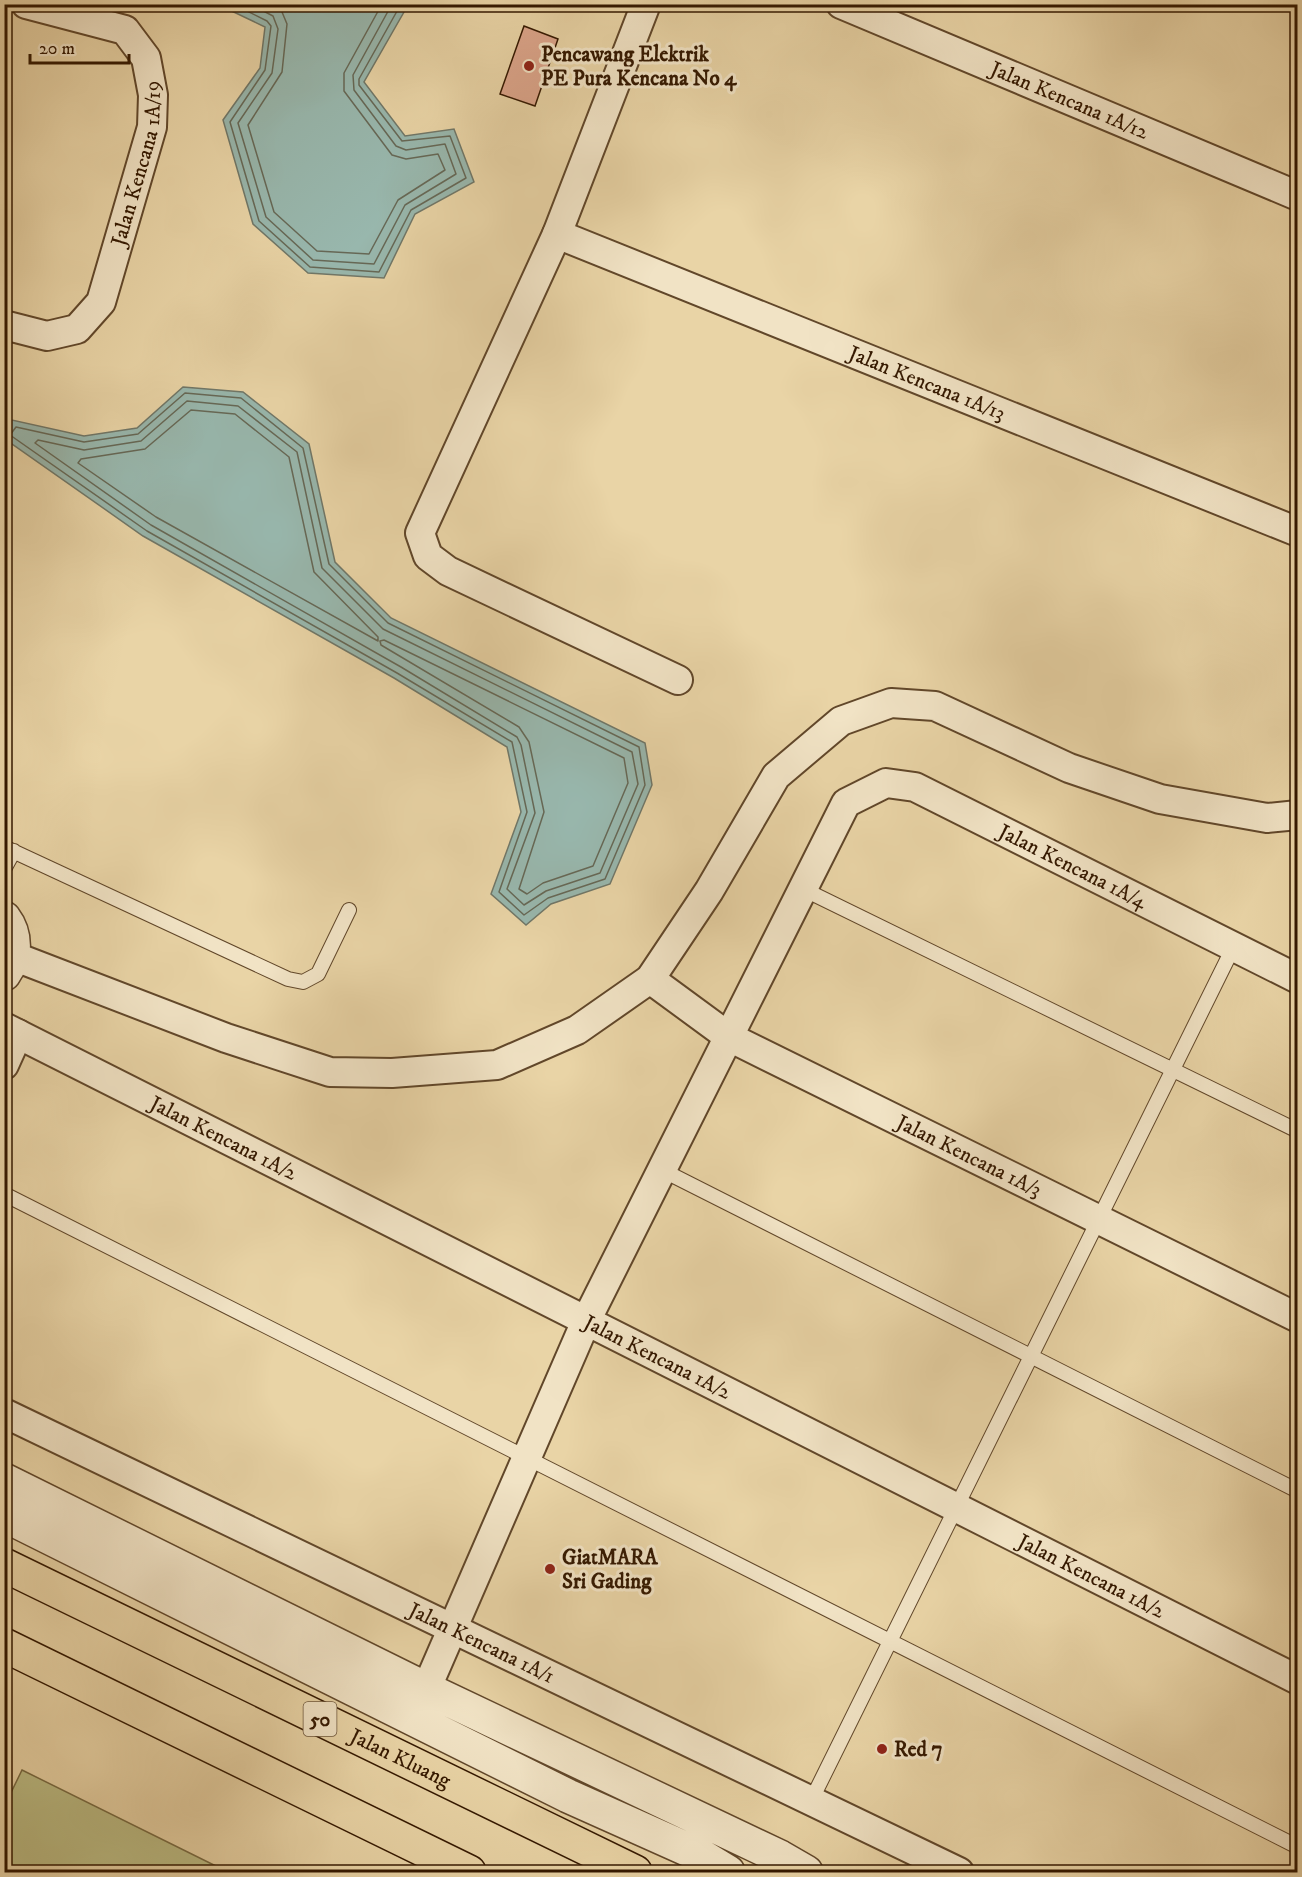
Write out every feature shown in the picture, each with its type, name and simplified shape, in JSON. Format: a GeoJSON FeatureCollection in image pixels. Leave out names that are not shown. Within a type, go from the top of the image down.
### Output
{"type":"FeatureCollection","features":[{"type":"Feature","properties":{"kind":"highway","name":"Jalan Kluang"},"geometry":{"type":"LineString","coordinates":[[4,1565],[635,1872]]}},
{"type":"Feature","properties":{"kind":"highway"},"geometry":{"type":"LineString","coordinates":[[4,1645],[469,1872]]}},
{"type":"Feature","properties":{"kind":"street","name":"Jalan Kencana 1A/19"},"geometry":{"type":"LineString","coordinates":[[4,325],[47,336],[77,329],[101,302],[152,127],[153,95],[146,58],[125,30],[26,4]]}},
{"type":"Feature","properties":{"kind":"street"},"geometry":{"type":"LineString","coordinates":[[646,4],[557,234],[420,533],[428,556],[448,572],[678,680]]}},
{"type":"Feature","properties":{"kind":"street","name":"Jalan Kencana 1A/12"},"geometry":{"type":"LineString","coordinates":[[841,4],[1298,195]]}},
{"type":"Feature","properties":{"kind":"street","name":"Jalan Kencana 1A/13"},"geometry":{"type":"LineString","coordinates":[[557,234],[1298,532]]}},
{"type":"Feature","properties":{"kind":"street"},"geometry":{"type":"LineString","coordinates":[[4,918],[10,925],[14,940],[9,965],[330,1072],[392,1073],[497,1065],[577,1030],[650,979],[709,891],[776,776],[841,721],[891,703],[935,706],[1069,768],[1160,799],[1267,818],[1298,815]]}},
{"type":"Feature","properties":{"kind":"street","name":"Jalan Kencana 1A/4"},"geometry":{"type":"LineString","coordinates":[[803,889],[846,803],[886,783],[915,787],[1298,979]]}},
{"type":"Feature","properties":{"kind":"street"},"geometry":{"type":"LineString","coordinates":[[413,1720],[586,1321],[803,889]]}},
{"type":"Feature","properties":{"kind":"street","name":"Jalan Kencana 1A/3"},"geometry":{"type":"LineString","coordinates":[[650,979],[729,1037],[1298,1318]]}},
{"type":"Feature","properties":{"kind":"street"},"geometry":{"type":"LineString","coordinates":[[4,1065],[11,1031]]}},
{"type":"Feature","properties":{"kind":"street","name":"Jalan Kencana 1A/2"},"geometry":{"type":"LineString","coordinates":[[11,1031],[1298,1680]]}},
{"type":"Feature","properties":{"kind":"street","name":"Jalan Kencana 1A/1"},"geometry":{"type":"LineString","coordinates":[[4,1413],[810,1803],[959,1872]]}},
{"type":"Feature","properties":{"kind":"street"},"geometry":{"type":"LineString","coordinates":[[4,1480],[426,1689],[780,1857],[806,1872]]}},
{"type":"Feature","properties":{"kind":"street"},"geometry":{"type":"LineString","coordinates":[[4,1515],[268,1644],[413,1720],[568,1796],[700,1855],[728,1872]]}},
{"type":"Feature","properties":{"kind":"lane"},"geometry":{"type":"LineString","coordinates":[[4,869],[9,849],[288,979],[303,982],[318,974],[349,909]]}},
{"type":"Feature","properties":{"kind":"lane"},"geometry":{"type":"LineString","coordinates":[[803,889],[1298,1131]]}},
{"type":"Feature","properties":{"kind":"lane"},"geometry":{"type":"LineString","coordinates":[[810,1803],[1233,948]]}},
{"type":"Feature","properties":{"kind":"lane"},"geometry":{"type":"LineString","coordinates":[[662,1170],[1298,1491]]}},
{"type":"Feature","properties":{"kind":"lane"},"geometry":{"type":"LineString","coordinates":[[4,1194],[1298,1847]]}},
{"type":"Feature","properties":{"kind":"green space"},"geometry":{"type":"Polygon","coordinates":[[[22,1770],[228,1872],[5,1872],[5,1805],[22,1770]]]}},
{"type":"Feature","properties":{"kind":"water"},"geometry":{"type":"Polygon","coordinates":[[[219,5],[408,5],[364,82],[405,136],[454,129],[474,182],[415,214],[384,278],[308,273],[253,224],[223,120],[260,68],[265,27],[219,5]]]}},
{"type":"Feature","properties":{"kind":"water"},"geometry":{"type":"Polygon","coordinates":[[[183,387],[243,392],[309,444],[335,562],[391,618],[645,743],[652,785],[610,884],[551,904],[526,925],[491,894],[521,812],[507,747],[394,678],[143,536],[5,439],[5,432],[12,420],[84,436],[137,428],[183,387]]]}},
{"type":"Feature","properties":{"kind":"building","name":"Pencawang Elektrik PE Pura Kencana No 4"},"geometry":{"type":"Polygon","coordinates":[[[524,26],[558,39],[535,106],[500,94],[524,26]]]}},
{"type":"Feature","properties":{"kind":"place","name":"Pencawang Elektrik PE Pura Kencana No 4"},"geometry":{"type":"Point","coordinates":[529,66]}},
{"type":"Feature","properties":{"kind":"place","name":"GiatMARA Sri Gading"},"geometry":{"type":"Point","coordinates":[550,1569]}},
{"type":"Feature","properties":{"kind":"place","name":"Red 7"},"geometry":{"type":"Point","coordinates":[882,1749]}}]}
